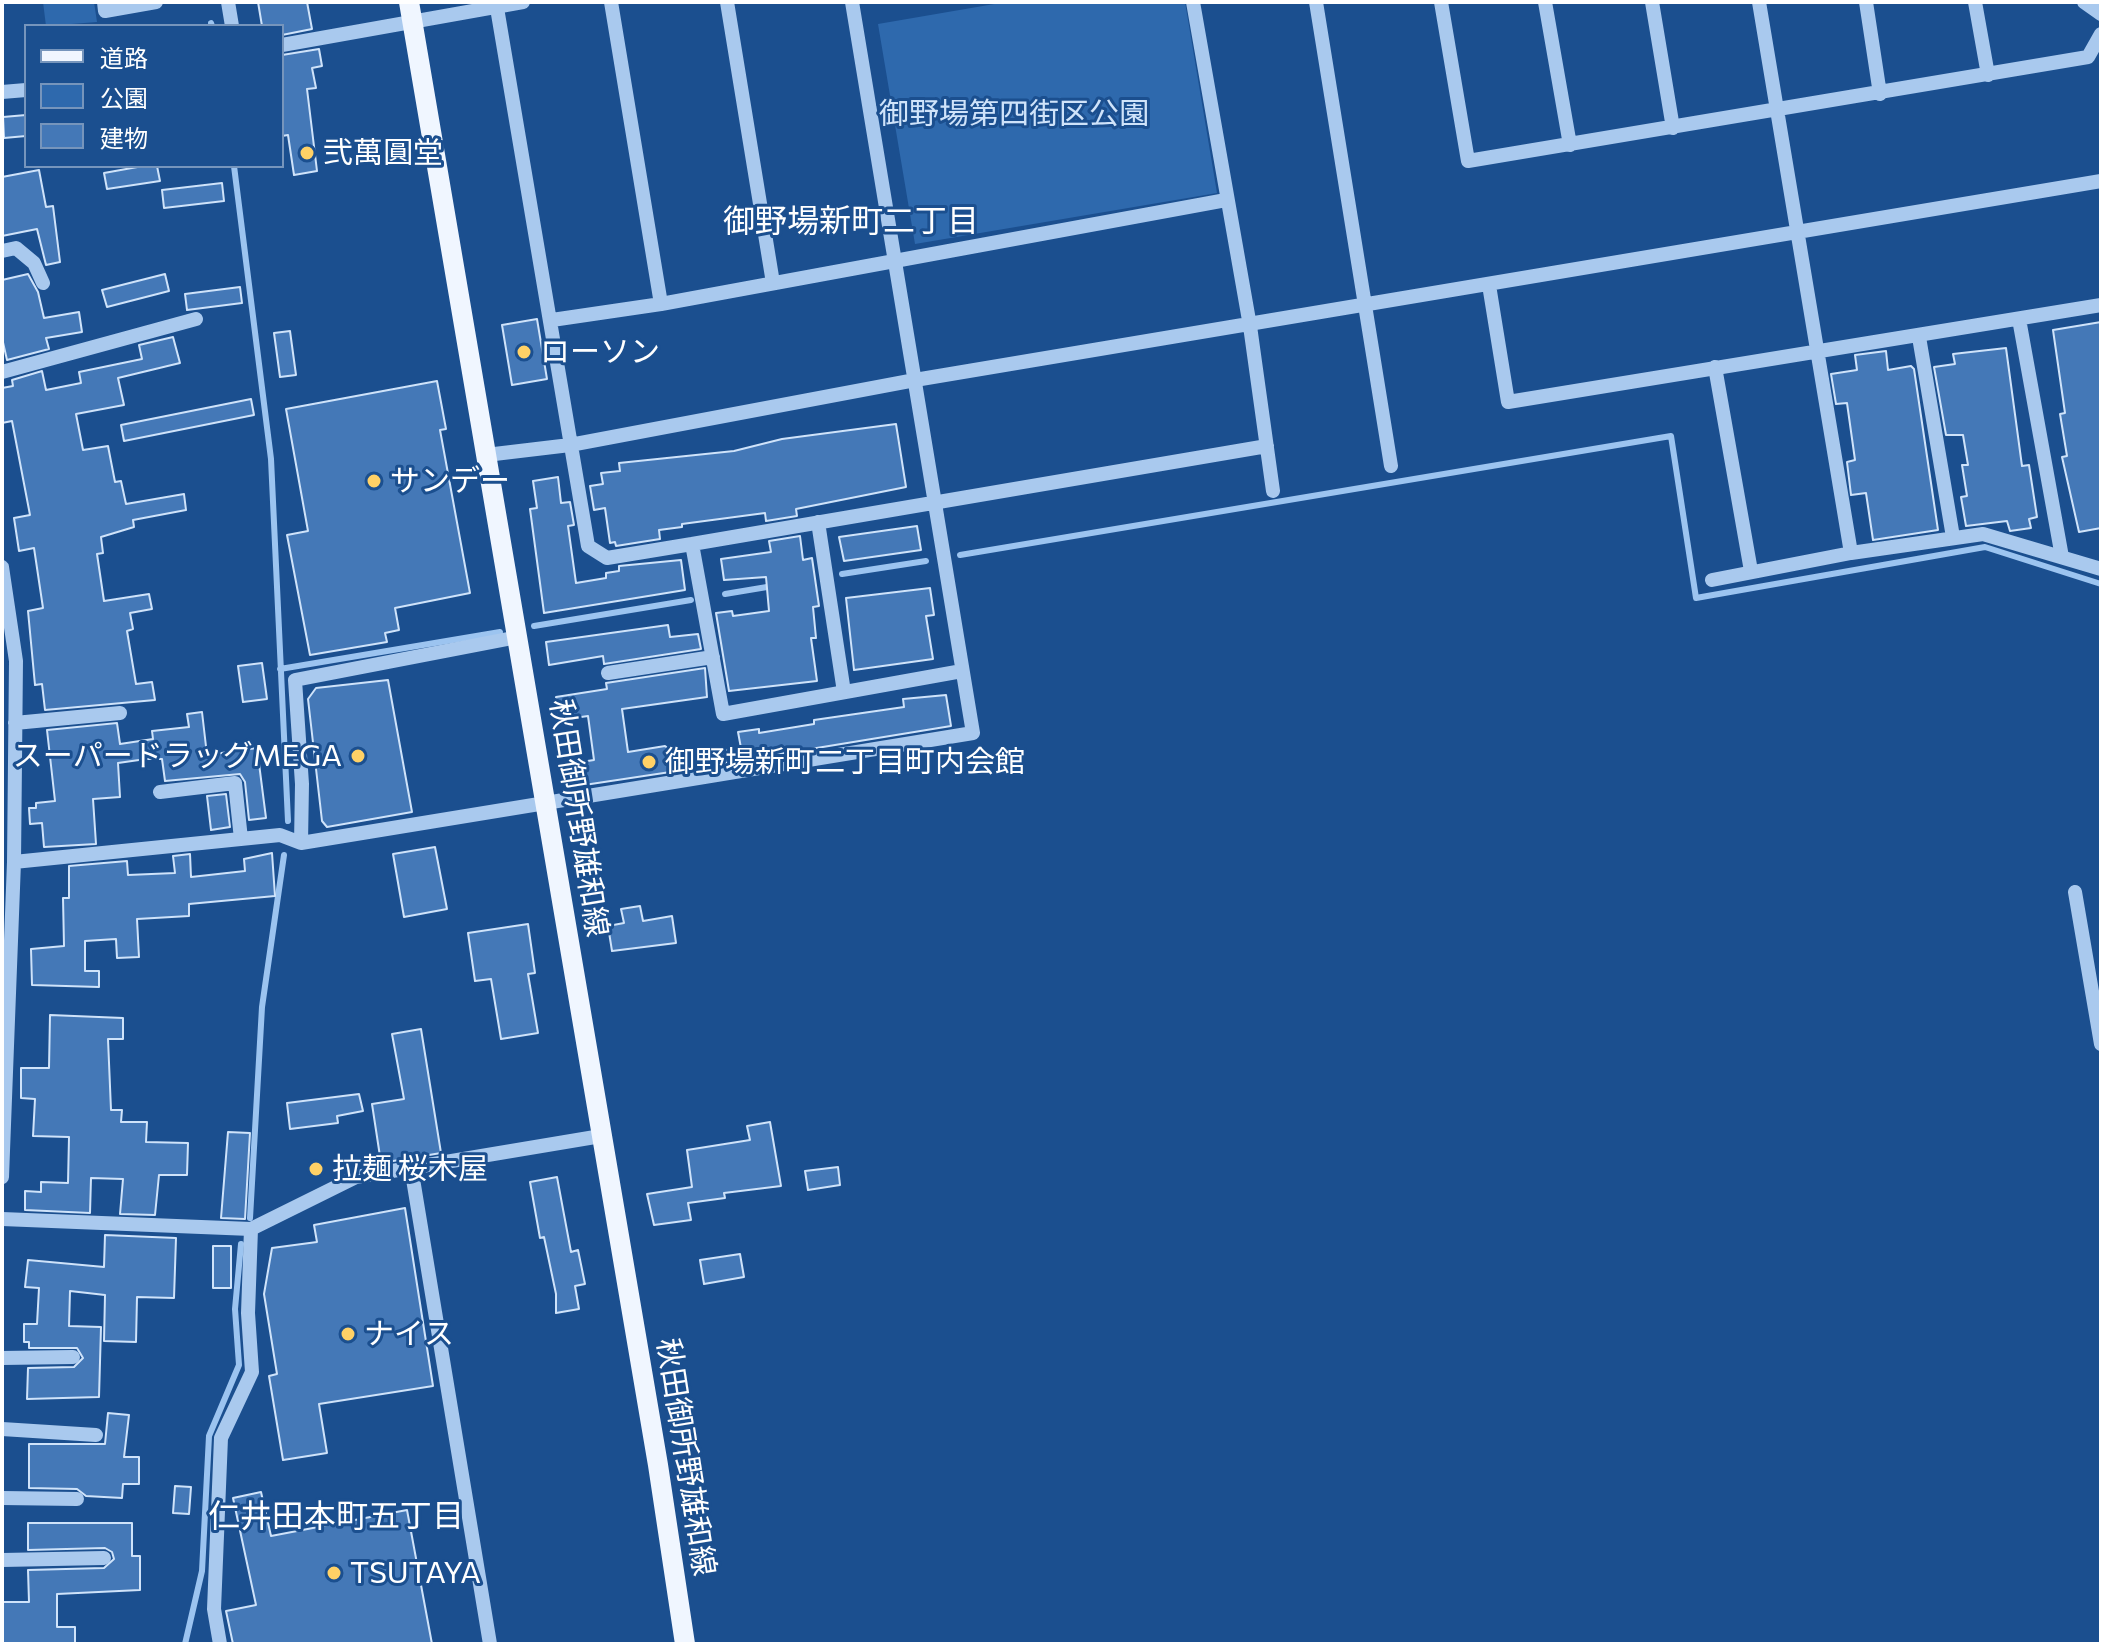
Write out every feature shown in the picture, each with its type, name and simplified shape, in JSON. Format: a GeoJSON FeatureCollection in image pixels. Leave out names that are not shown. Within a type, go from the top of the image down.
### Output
{"type":"FeatureCollection","features":[{"type":"Feature","properties":{"kind":"main road","name":"秋田御所野雄和線"},"geometry":{"type":"LineString","coordinates":[[411,12],[656,1449],[685,1644]]}},
{"type":"Feature","properties":{"kind":"street"},"geometry":{"type":"LineString","coordinates":[[104,2],[105,11],[156,2]]}},
{"type":"Feature","properties":{"kind":"street"},"geometry":{"type":"LineString","coordinates":[[228,2],[232,24]]}},
{"type":"Feature","properties":{"kind":"street"},"geometry":{"type":"LineString","coordinates":[[284,44],[411,12],[523,2]]}},
{"type":"Feature","properties":{"kind":"street"},"geometry":{"type":"LineString","coordinates":[[611,2],[661,304]]}},
{"type":"Feature","properties":{"kind":"street"},"geometry":{"type":"LineString","coordinates":[[727,2],[773,283]]}},
{"type":"Feature","properties":{"kind":"street"},"geometry":{"type":"LineString","coordinates":[[14,862],[280,835],[301,843],[973,733],[915,380],[892,261],[852,2]]}},
{"type":"Feature","properties":{"kind":"street"},"geometry":{"type":"LineString","coordinates":[[1193,2],[1250,326],[1273,491]]}},
{"type":"Feature","properties":{"kind":"street"},"geometry":{"type":"LineString","coordinates":[[1316,2],[1391,466]]}},
{"type":"Feature","properties":{"kind":"street"},"geometry":{"type":"LineString","coordinates":[[1441,2],[1468,161],[1776,112],[2088,57],[2101,34]]}},
{"type":"Feature","properties":{"kind":"street"},"geometry":{"type":"LineString","coordinates":[[1545,2],[1570,145]]}},
{"type":"Feature","properties":{"kind":"street"},"geometry":{"type":"LineString","coordinates":[[1652,2],[1673,128]]}},
{"type":"Feature","properties":{"kind":"street"},"geometry":{"type":"LineString","coordinates":[[1759,2],[1851,553]]}},
{"type":"Feature","properties":{"kind":"street"},"geometry":{"type":"LineString","coordinates":[[1866,2],[1880,94]]}},
{"type":"Feature","properties":{"kind":"street"},"geometry":{"type":"LineString","coordinates":[[1975,2],[1988,75]]}},
{"type":"Feature","properties":{"kind":"street"},"geometry":{"type":"LineString","coordinates":[[2084,2],[2101,14]]}},
{"type":"Feature","properties":{"kind":"street"},"geometry":{"type":"LineString","coordinates":[[497,4],[588,546],[607,558],[933,500],[1267,446]]}},
{"type":"Feature","properties":{"kind":"street"},"geometry":{"type":"LineString","coordinates":[[2,92],[24,90]]}},
{"type":"Feature","properties":{"kind":"street"},"geometry":{"type":"LineString","coordinates":[[486,455],[570,445],[915,380],[2101,181]]}},
{"type":"Feature","properties":{"kind":"street"},"geometry":{"type":"LineString","coordinates":[[552,320],[661,304],[1226,200]]}},
{"type":"Feature","properties":{"kind":"street"},"geometry":{"type":"LineString","coordinates":[[2,251],[16,248],[34,263],[43,283]]}},
{"type":"Feature","properties":{"kind":"street"},"geometry":{"type":"LineString","coordinates":[[1489,285],[1508,402],[2101,305]]}},
{"type":"Feature","properties":{"kind":"street"},"geometry":{"type":"LineString","coordinates":[[2,372],[196,319]]}},
{"type":"Feature","properties":{"kind":"street"},"geometry":{"type":"LineString","coordinates":[[2019,319],[2062,557]]}},
{"type":"Feature","properties":{"kind":"street"},"geometry":{"type":"LineString","coordinates":[[1919,337],[1953,537]]}},
{"type":"Feature","properties":{"kind":"street"},"geometry":{"type":"LineString","coordinates":[[1715,367],[1751,571]]}},
{"type":"Feature","properties":{"kind":"street"},"geometry":{"type":"LineString","coordinates":[[818,522],[844,692]]}},
{"type":"Feature","properties":{"kind":"street"},"geometry":{"type":"LineString","coordinates":[[1712,580],[1851,553],[1983,534],[2101,569]]}},
{"type":"Feature","properties":{"kind":"street"},"geometry":{"type":"LineString","coordinates":[[692,544],[723,714],[962,671]]}},
{"type":"Feature","properties":{"kind":"street"},"geometry":{"type":"LineString","coordinates":[[2,567],[6,615],[16,661],[14,862],[8,881],[2,1177]]}},
{"type":"Feature","properties":{"kind":"street"},"geometry":{"type":"LineString","coordinates":[[301,843],[302,784],[295,680],[518,637]]}},
{"type":"Feature","properties":{"kind":"street"},"geometry":{"type":"LineString","coordinates":[[608,673],[713,657]]}},
{"type":"Feature","properties":{"kind":"street"},"geometry":{"type":"LineString","coordinates":[[15,723],[120,713]]}},
{"type":"Feature","properties":{"kind":"street"},"geometry":{"type":"LineString","coordinates":[[160,792],[235,783],[241,839]]}},
{"type":"Feature","properties":{"kind":"street"},"geometry":{"type":"LineString","coordinates":[[2075,892],[2101,1044]]}},
{"type":"Feature","properties":{"kind":"street"},"geometry":{"type":"LineString","coordinates":[[2,1219],[251,1229],[356,1177],[601,1136]]}},
{"type":"Feature","properties":{"kind":"street"},"geometry":{"type":"LineString","coordinates":[[411,1167],[490,1644]]}},
{"type":"Feature","properties":{"kind":"street"},"geometry":{"type":"LineString","coordinates":[[220,1644],[214,1609],[221,1438],[252,1372],[248,1313],[251,1229]]}},
{"type":"Feature","properties":{"kind":"street"},"geometry":{"type":"LineString","coordinates":[[2,1358],[73,1357]]}},
{"type":"Feature","properties":{"kind":"street"},"geometry":{"type":"LineString","coordinates":[[2,1429],[96,1435]]}},
{"type":"Feature","properties":{"kind":"street"},"geometry":{"type":"LineString","coordinates":[[2,1498],[77,1499]]}},
{"type":"Feature","properties":{"kind":"street"},"geometry":{"type":"LineString","coordinates":[[2,1560],[104,1558]]}},
{"type":"Feature","properties":{"kind":"green space"},"geometry":{"type":"Polygon","coordinates":[[[43,2],[94,2],[97,22],[46,24],[43,2]]]}},
{"type":"Feature","properties":{"kind":"green space","name":"御野場第四街区公園"},"geometry":{"type":"Polygon","coordinates":[[[1006,2],[1185,2],[1217,193],[915,244],[878,24],[1006,2]]]}},
{"type":"Feature","properties":{"kind":"building"},"geometry":{"type":"Polygon","coordinates":[[[258,2],[307,2],[312,29],[284,35],[284,24],[262,24],[258,2]]]}},
{"type":"Feature","properties":{"kind":"building"},"geometry":{"type":"Polygon","coordinates":[[[319,49],[322,66],[312,68],[316,88],[307,89],[317,171],[294,175],[288,135],[284,136],[284,55],[319,49]]]}},
{"type":"Feature","properties":{"kind":"building"},"geometry":{"type":"Polygon","coordinates":[[[24,115],[24,136],[4,138],[3,117],[24,115]]]}},
{"type":"Feature","properties":{"kind":"building"},"geometry":{"type":"Polygon","coordinates":[[[157,168],[160,181],[107,189],[104,173],[157,168]]]}},
{"type":"Feature","properties":{"kind":"building"},"geometry":{"type":"Polygon","coordinates":[[[39,170],[46,207],[53,206],[60,262],[46,265],[37,229],[2,236],[2,177],[39,170]]]}},
{"type":"Feature","properties":{"kind":"building"},"geometry":{"type":"Polygon","coordinates":[[[222,183],[224,201],[164,208],[162,190],[222,183]]]}},
{"type":"Feature","properties":{"kind":"building"},"geometry":{"type":"Polygon","coordinates":[[[28,274],[38,292],[44,318],[79,312],[82,332],[46,338],[49,349],[7,360],[2,338],[2,280],[28,274]]]}},
{"type":"Feature","properties":{"kind":"building"},"geometry":{"type":"Polygon","coordinates":[[[165,274],[169,291],[107,307],[102,290],[165,274]]]}},
{"type":"Feature","properties":{"kind":"building"},"geometry":{"type":"Polygon","coordinates":[[[240,287],[242,303],[187,310],[185,294],[240,287]]]}},
{"type":"Feature","properties":{"kind":"building","name":"ローソン"},"geometry":{"type":"Polygon","coordinates":[[[537,319],[547,379],[512,385],[502,325],[537,319]]]}},
{"type":"Feature","properties":{"kind":"building"},"geometry":{"type":"Polygon","coordinates":[[[2101,322],[2101,528],[2079,532],[2062,457],[2067,456],[2060,414],[2065,413],[2053,330],[2101,322]]]}},
{"type":"Feature","properties":{"kind":"building"},"geometry":{"type":"Polygon","coordinates":[[[290,331],[296,375],[280,377],[274,333],[290,331]]]}},
{"type":"Feature","properties":{"kind":"building"},"geometry":{"type":"Polygon","coordinates":[[[173,337],[180,363],[118,378],[124,405],[76,414],[83,450],[108,446],[115,482],[121,481],[126,504],[184,494],[186,510],[133,520],[134,527],[101,537],[103,553],[97,554],[104,601],[149,594],[152,609],[130,613],[133,629],[127,631],[136,684],[152,682],[155,700],[45,710],[42,684],[35,685],[28,611],[43,608],[34,548],[19,551],[14,518],[30,515],[12,421],[2,423],[2,388],[13,386],[12,380],[42,371],[46,390],[81,383],[79,372],[142,359],[139,345],[173,337]]]}},
{"type":"Feature","properties":{"kind":"building"},"geometry":{"type":"Polygon","coordinates":[[[2006,348],[2022,466],[2029,465],[2037,517],[2029,519],[2031,528],[2010,531],[2007,521],[1966,526],[1961,497],[1967,496],[1962,465],[1968,465],[1963,435],[1946,435],[1934,367],[1955,364],[1953,354],[2006,348]]]}},
{"type":"Feature","properties":{"kind":"building"},"geometry":{"type":"Polygon","coordinates":[[[1886,351],[1888,370],[1911,366],[1914,369],[1938,530],[1873,540],[1866,493],[1851,495],[1847,462],[1855,460],[1847,403],[1836,404],[1831,374],[1857,370],[1855,355],[1886,351]]]}},
{"type":"Feature","properties":{"kind":"building","name":"サンデー"},"geometry":{"type":"Polygon","coordinates":[[[437,381],[446,429],[440,430],[470,593],[395,608],[399,630],[385,633],[387,642],[310,655],[287,535],[308,531],[286,409],[437,381]]]}},
{"type":"Feature","properties":{"kind":"building"},"geometry":{"type":"Polygon","coordinates":[[[251,399],[254,415],[124,441],[121,425],[251,399]]]}},
{"type":"Feature","properties":{"kind":"building"},"geometry":{"type":"Polygon","coordinates":[[[896,424],[906,487],[796,509],[797,516],[766,521],[765,513],[682,524],[682,527],[659,530],[660,539],[616,546],[615,542],[610,543],[605,508],[594,510],[590,486],[603,484],[601,473],[620,471],[619,463],[734,451],[782,439],[896,424]]]}},
{"type":"Feature","properties":{"kind":"building"},"geometry":{"type":"Polygon","coordinates":[[[558,477],[561,503],[570,502],[574,525],[568,526],[576,583],[606,578],[606,573],[619,571],[619,566],[681,560],[685,590],[544,613],[530,509],[537,508],[533,481],[558,477]]]}},
{"type":"Feature","properties":{"kind":"building"},"geometry":{"type":"Polygon","coordinates":[[[917,526],[921,550],[844,561],[839,537],[917,526]]]}},
{"type":"Feature","properties":{"kind":"building"},"geometry":{"type":"Polygon","coordinates":[[[800,536],[803,560],[812,558],[819,606],[813,607],[816,638],[811,638],[817,681],[729,691],[716,613],[732,611],[733,616],[769,611],[766,577],[724,580],[721,559],[771,552],[769,541],[800,536]]]}},
{"type":"Feature","properties":{"kind":"building"},"geometry":{"type":"Polygon","coordinates":[[[930,588],[934,615],[926,616],[933,659],[854,670],[846,598],[930,588]]]}},
{"type":"Feature","properties":{"kind":"building"},"geometry":{"type":"Polygon","coordinates":[[[668,625],[670,637],[698,634],[701,649],[604,664],[603,656],[549,665],[546,642],[668,625]]]}},
{"type":"Feature","properties":{"kind":"building"},"geometry":{"type":"Polygon","coordinates":[[[262,663],[267,699],[243,702],[238,666],[262,663]]]}},
{"type":"Feature","properties":{"kind":"building"},"geometry":{"type":"Polygon","coordinates":[[[705,668],[707,697],[622,709],[628,752],[665,746],[674,753],[677,771],[571,787],[568,764],[594,760],[588,716],[560,720],[556,697],[607,689],[606,683],[705,668]]]}},
{"type":"Feature","properties":{"kind":"building","name":"スーパードラッグMEGA"},"geometry":{"type":"Polygon","coordinates":[[[388,680],[412,812],[327,827],[322,821],[308,699],[316,688],[388,680]]]}},
{"type":"Feature","properties":{"kind":"building"},"geometry":{"type":"Polygon","coordinates":[[[946,695],[951,726],[719,764],[718,751],[741,748],[738,732],[759,729],[759,733],[814,724],[814,720],[904,707],[903,699],[946,695]]]}},
{"type":"Feature","properties":{"kind":"building"},"geometry":{"type":"Polygon","coordinates":[[[202,712],[207,755],[257,748],[266,818],[249,820],[245,782],[240,774],[165,781],[162,759],[146,759],[118,763],[120,797],[93,799],[96,844],[44,847],[42,823],[30,824],[29,808],[36,808],[36,803],[55,801],[47,730],[117,723],[120,744],[153,739],[152,731],[189,727],[187,714],[202,712]]]}},
{"type":"Feature","properties":{"kind":"building"},"geometry":{"type":"Polygon","coordinates":[[[226,794],[230,827],[211,830],[207,796],[226,794]]]}},
{"type":"Feature","properties":{"kind":"building"},"geometry":{"type":"Polygon","coordinates":[[[435,847],[447,909],[404,917],[393,854],[435,847]]]}},
{"type":"Feature","properties":{"kind":"building"},"geometry":{"type":"Polygon","coordinates":[[[272,853],[275,896],[189,904],[189,916],[137,919],[139,957],[117,958],[116,939],[85,941],[85,971],[99,971],[99,987],[32,985],[31,949],[64,946],[63,898],[69,898],[69,866],[127,861],[128,875],[175,873],[173,856],[190,854],[191,877],[245,871],[244,859],[272,853]]]}},
{"type":"Feature","properties":{"kind":"building"},"geometry":{"type":"Polygon","coordinates":[[[640,906],[643,921],[672,916],[676,943],[612,951],[608,926],[624,923],[621,909],[640,906]]]}},
{"type":"Feature","properties":{"kind":"building"},"geometry":{"type":"Polygon","coordinates":[[[528,924],[535,973],[528,974],[538,1033],[501,1039],[491,979],[475,981],[468,933],[528,924]]]}},
{"type":"Feature","properties":{"kind":"building"},"geometry":{"type":"Polygon","coordinates":[[[50,1015],[123,1018],[123,1039],[108,1039],[111,1110],[122,1110],[121,1122],[147,1122],[146,1142],[188,1143],[187,1175],[159,1175],[155,1215],[120,1214],[123,1179],[91,1178],[90,1213],[25,1210],[25,1191],[41,1192],[41,1182],[68,1183],[69,1137],[33,1136],[35,1099],[21,1098],[21,1068],[49,1068],[50,1015]]]}},
{"type":"Feature","properties":{"kind":"building"},"geometry":{"type":"Polygon","coordinates":[[[421,1029],[441,1153],[381,1163],[372,1104],[404,1099],[392,1034],[421,1029]]]}},
{"type":"Feature","properties":{"kind":"building"},"geometry":{"type":"Polygon","coordinates":[[[359,1094],[363,1111],[337,1116],[338,1123],[290,1129],[287,1103],[359,1094]]]}},
{"type":"Feature","properties":{"kind":"building"},"geometry":{"type":"Polygon","coordinates":[[[770,1122],[781,1186],[724,1193],[725,1198],[688,1203],[691,1220],[654,1225],[647,1194],[692,1187],[687,1150],[750,1140],[747,1126],[770,1122]]]}},
{"type":"Feature","properties":{"kind":"building"},"geometry":{"type":"Polygon","coordinates":[[[228,1132],[250,1133],[245,1219],[221,1218],[228,1132]]]}},
{"type":"Feature","properties":{"kind":"building"},"geometry":{"type":"Polygon","coordinates":[[[838,1167],[840,1185],[808,1190],[805,1171],[838,1167]]]}},
{"type":"Feature","properties":{"kind":"building"},"geometry":{"type":"Polygon","coordinates":[[[557,1177],[571,1252],[578,1250],[585,1284],[575,1286],[579,1309],[556,1313],[556,1294],[544,1237],[540,1238],[530,1182],[557,1177]]]}},
{"type":"Feature","properties":{"kind":"building","name":"ナイス"},"geometry":{"type":"Polygon","coordinates":[[[405,1208],[433,1386],[319,1404],[327,1453],[283,1460],[269,1376],[277,1374],[264,1294],[272,1248],[317,1242],[314,1225],[405,1208]]]}},
{"type":"Feature","properties":{"kind":"building"},"geometry":{"type":"Polygon","coordinates":[[[105,1235],[176,1238],[174,1298],[137,1297],[136,1342],[104,1341],[105,1295],[70,1291],[69,1326],[101,1327],[99,1397],[27,1399],[28,1368],[74,1367],[83,1358],[77,1348],[29,1348],[29,1342],[24,1342],[24,1324],[37,1324],[39,1288],[25,1287],[28,1260],[104,1267],[105,1235]]]}},
{"type":"Feature","properties":{"kind":"building"},"geometry":{"type":"Polygon","coordinates":[[[213,1246],[231,1246],[231,1288],[213,1288],[213,1246]]]}},
{"type":"Feature","properties":{"kind":"building"},"geometry":{"type":"Polygon","coordinates":[[[740,1254],[744,1277],[704,1284],[700,1260],[740,1254]]]}},
{"type":"Feature","properties":{"kind":"building"},"geometry":{"type":"Polygon","coordinates":[[[108,1413],[129,1415],[124,1457],[139,1457],[139,1484],[123,1484],[122,1498],[86,1496],[77,1489],[29,1488],[29,1444],[105,1444],[108,1413]]]}},
{"type":"Feature","properties":{"kind":"building"},"geometry":{"type":"Polygon","coordinates":[[[175,1486],[191,1487],[189,1514],[173,1513],[175,1486]]]}},
{"type":"Feature","properties":{"kind":"building","name":"TSUTAYA"},"geometry":{"type":"Polygon","coordinates":[[[261,1492],[271,1536],[407,1510],[432,1644],[233,1644],[226,1611],[256,1605],[233,1498],[261,1492]]]}},
{"type":"Feature","properties":{"kind":"building"},"geometry":{"type":"Polygon","coordinates":[[[28,1523],[132,1523],[132,1556],[140,1556],[140,1590],[57,1594],[57,1627],[75,1627],[75,1644],[2,1644],[2,1602],[29,1602],[28,1570],[104,1568],[114,1559],[112,1552],[105,1548],[28,1550],[28,1523]]]}},
{"type":"Feature","properties":{"kind":"waterway"},"geometry":{"type":"LineString","coordinates":[[234,168],[271,459],[288,821]]}},
{"type":"Feature","properties":{"kind":"waterway"},"geometry":{"type":"LineString","coordinates":[[960,555],[1671,436],[1696,598],[1985,547],[2101,584]]}},
{"type":"Feature","properties":{"kind":"waterway"},"geometry":{"type":"LineString","coordinates":[[842,574],[926,561]]}},
{"type":"Feature","properties":{"kind":"waterway"},"geometry":{"type":"LineString","coordinates":[[725,594],[773,586]]}},
{"type":"Feature","properties":{"kind":"waterway"},"geometry":{"type":"LineString","coordinates":[[534,626],[691,600]]}},
{"type":"Feature","properties":{"kind":"waterway"},"geometry":{"type":"LineString","coordinates":[[280,669],[500,632]]}},
{"type":"Feature","properties":{"kind":"waterway"},"geometry":{"type":"LineString","coordinates":[[250,1218],[262,1007],[284,855]]}},
{"type":"Feature","properties":{"kind":"waterway"},"geometry":{"type":"LineString","coordinates":[[185,1644],[202,1571],[209,1436],[239,1365],[235,1309],[241,1244]]}},
{"type":"Feature","properties":{"kind":"place","name":"弐萬圓堂"},"geometry":{"type":"Point","coordinates":[307,153]}},
{"type":"Feature","properties":{"kind":"place","name":"ローソン"},"geometry":{"type":"Point","coordinates":[524,352]}},
{"type":"Feature","properties":{"kind":"place","name":"サンデー"},"geometry":{"type":"Point","coordinates":[374,481]}},
{"type":"Feature","properties":{"kind":"place","name":"スーパードラッグMEGA"},"geometry":{"type":"Point","coordinates":[358,756]}},
{"type":"Feature","properties":{"kind":"place","name":"御野場新町二丁目町内会館"},"geometry":{"type":"Point","coordinates":[649,762]}},
{"type":"Feature","properties":{"kind":"place","name":"拉麺 桜木屋"},"geometry":{"type":"Point","coordinates":[316,1169]}},
{"type":"Feature","properties":{"kind":"place","name":"ナイス"},"geometry":{"type":"Point","coordinates":[348,1334]}},
{"type":"Feature","properties":{"kind":"place","name":"TSUTAYA"},"geometry":{"type":"Point","coordinates":[334,1573]}},
{"type":"Feature","properties":{"kind":"district","name":"御野場新町二丁目"},"geometry":{"type":"Point","coordinates":[851,221]}},
{"type":"Feature","properties":{"kind":"district","name":"仁井田本町五丁目"},"geometry":{"type":"Point","coordinates":[336,1516]}}]}
